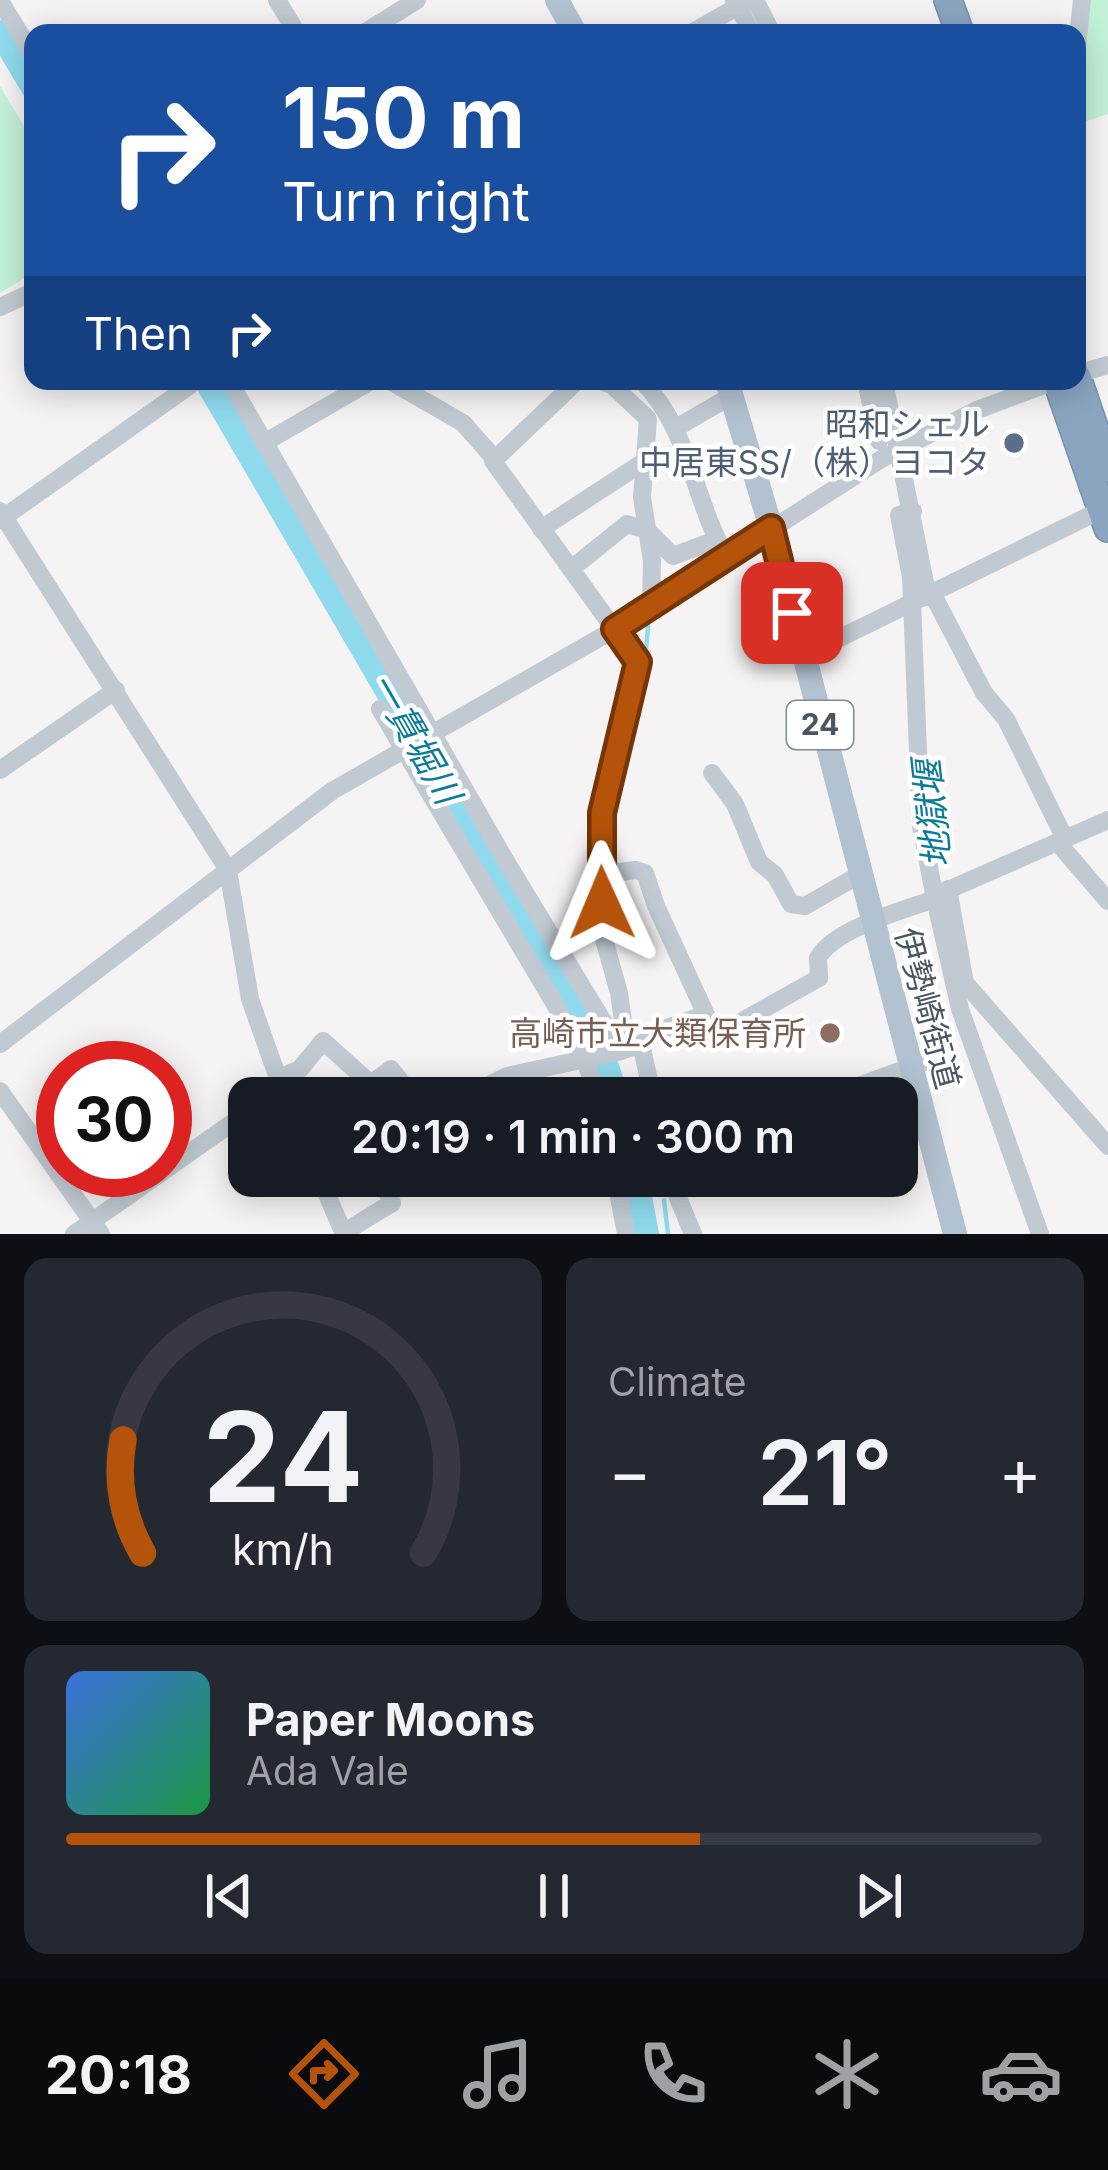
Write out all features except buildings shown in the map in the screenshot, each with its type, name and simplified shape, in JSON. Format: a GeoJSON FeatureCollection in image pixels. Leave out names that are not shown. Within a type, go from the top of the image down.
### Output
{"type":"FeatureCollection","features":[{"type":"Feature","properties":{"kind":"highway"},"geometry":{"type":"LineString","coordinates":[[1059,390],[1105,519]]}},
{"type":"Feature","properties":{"kind":"highway"},"geometry":{"type":"LineString","coordinates":[[1082,390],[1108,468]]}},
{"type":"Feature","properties":{"kind":"main road","name":"伊勢崎街道"},"geometry":{"type":"LineString","coordinates":[[729,390],[771,528],[871,922],[917,1064],[955,1234]]}},
{"type":"Feature","properties":{"kind":"street"},"geometry":{"type":"LineString","coordinates":[[396,6],[417,0]]}},
{"type":"Feature","properties":{"kind":"street"},"geometry":{"type":"LineString","coordinates":[[706,24],[744,1],[764,24]]}},
{"type":"Feature","properties":{"kind":"street"},"geometry":{"type":"LineString","coordinates":[[0,2],[24,41]]}},
{"type":"Feature","properties":{"kind":"street"},"geometry":{"type":"LineString","coordinates":[[183,390],[1,516],[227,870],[250,999],[274,1077]]}},
{"type":"Feature","properties":{"kind":"street"},"geometry":{"type":"LineString","coordinates":[[234,390],[430,733],[601,1018],[628,1048],[642,1077]]}},
{"type":"Feature","properties":{"kind":"street"},"geometry":{"type":"LineString","coordinates":[[264,443],[355,390]]}},
{"type":"Feature","properties":{"kind":"street"},"geometry":{"type":"LineString","coordinates":[[406,390],[463,423],[493,457],[495,469],[638,662],[602,813],[602,932],[628,1048]]}},
{"type":"Feature","properties":{"kind":"street"},"geometry":{"type":"LineString","coordinates":[[493,457],[567,390]]}},
{"type":"Feature","properties":{"kind":"street"},"geometry":{"type":"LineString","coordinates":[[617,390],[648,419],[643,496],[652,561],[651,605]]}},
{"type":"Feature","properties":{"kind":"street"},"geometry":{"type":"LineString","coordinates":[[650,390],[676,428],[721,548]]}},
{"type":"Feature","properties":{"kind":"street"},"geometry":{"type":"LineString","coordinates":[[676,428],[728,390]]}},
{"type":"Feature","properties":{"kind":"street"},"geometry":{"type":"LineString","coordinates":[[868,390],[879,440]]}},
{"type":"Feature","properties":{"kind":"street"},"geometry":{"type":"LineString","coordinates":[[886,390],[913,511],[924,599],[921,826],[939,895],[965,983],[1108,1146]]}},
{"type":"Feature","properties":{"kind":"street"},"geometry":{"type":"LineString","coordinates":[[571,568],[627,524],[647,530],[673,556],[721,548],[771,528],[977,410],[1031,390]]}},
{"type":"Feature","properties":{"kind":"street"},"geometry":{"type":"LineString","coordinates":[[541,530],[645,461]]}},
{"type":"Feature","properties":{"kind":"street"},"geometry":{"type":"LineString","coordinates":[[802,656],[1105,519]]}},
{"type":"Feature","properties":{"kind":"street"},"geometry":{"type":"LineString","coordinates":[[0,1044],[332,791],[499,687],[615,629],[721,548]]}},
{"type":"Feature","properties":{"kind":"street"},"geometry":{"type":"LineString","coordinates":[[924,599],[984,694],[1006,719],[1062,841],[1108,901]]}},
{"type":"Feature","properties":{"kind":"street"},"geometry":{"type":"LineString","coordinates":[[0,770],[116,690]]}},
{"type":"Feature","properties":{"kind":"street"},"geometry":{"type":"LineString","coordinates":[[380,709],[588,1059],[593,1077]]}},
{"type":"Feature","properties":{"kind":"street"},"geometry":{"type":"LineString","coordinates":[[712,773],[735,804],[759,862],[776,875],[791,904],[805,906],[859,874]]}},
{"type":"Feature","properties":{"kind":"street"},"geometry":{"type":"LineString","coordinates":[[603,874],[645,873],[707,1017],[716,1024],[735,1025],[818,978],[820,951],[871,922],[1108,820]]}},
{"type":"Feature","properties":{"kind":"street"},"geometry":{"type":"LineString","coordinates":[[939,895],[960,1009],[1040,1234]]}},
{"type":"Feature","properties":{"kind":"street"},"geometry":{"type":"LineString","coordinates":[[505,1077],[628,1048],[661,1030],[707,1017]]}},
{"type":"Feature","properties":{"kind":"street"},"geometry":{"type":"LineString","coordinates":[[292,1077],[323,1041],[363,1077]]}},
{"type":"Feature","properties":{"kind":"street"},"geometry":{"type":"LineString","coordinates":[[882,1077],[917,1064]]}},
{"type":"Feature","properties":{"kind":"street"},"geometry":{"type":"LineString","coordinates":[[0,1090],[97,1227]]}},
{"type":"Feature","properties":{"kind":"street"},"geometry":{"type":"LineString","coordinates":[[74,1234],[97,1227],[228,1127]]}},
{"type":"Feature","properties":{"kind":"street"},"geometry":{"type":"LineString","coordinates":[[328,1197],[343,1233],[392,1203],[389,1197]]}},
{"type":"Feature","properties":{"kind":"street"},"geometry":{"type":"LineString","coordinates":[[618,1197],[626,1234]]}},
{"type":"Feature","properties":{"kind":"street"},"geometry":{"type":"LineString","coordinates":[[678,1197],[693,1234]]}},
{"type":"Feature","properties":{"kind":"green space"},"geometry":{"type":"Polygon","coordinates":[[[1090,0],[1108,0],[1108,114],[1086,121],[1090,0]]]}},
{"type":"Feature","properties":{"kind":"green space"},"geometry":{"type":"Polygon","coordinates":[[[0,86],[24,126],[24,278],[0,293],[0,86]]]}},
{"type":"Feature","properties":{"kind":"waterway","name":"一貫堀川"},"geometry":{"type":"LineString","coordinates":[[0,32],[24,73]]}},
{"type":"Feature","properties":{"kind":"waterway","name":"一貫堀川"},"geometry":{"type":"LineString","coordinates":[[211,390],[610,1077]]}},
{"type":"Feature","properties":{"kind":"waterway"},"geometry":{"type":"LineString","coordinates":[[645,663],[649,615]]}},
{"type":"Feature","properties":{"kind":"waterway","name":"一貫堀川"},"geometry":{"type":"LineString","coordinates":[[640,1197],[647,1234]]}},
{"type":"Feature","properties":{"kind":"waterway"},"geometry":{"type":"LineString","coordinates":[[664,1200],[668,1234]]}},
{"type":"Feature","properties":{"kind":"place","name":"昭和シェル 中居東SS/（株）ヨコタ"},"geometry":{"type":"Point","coordinates":[1014,443]}},
{"type":"Feature","properties":{"kind":"place","name":"高崎市立大類保育所"},"geometry":{"type":"Point","coordinates":[830,1033]}},
{"type":"Feature","properties":{"kind":"route"},"geometry":{"type":"LineString","coordinates":[[602,903],[602,813],[638,662],[615,629],[771,528],[792,613]]}},
{"type":"Feature","properties":{"kind":"water label","name":"地獄堰"},"geometry":{"type":"Point","coordinates":[932,814]}}]}
